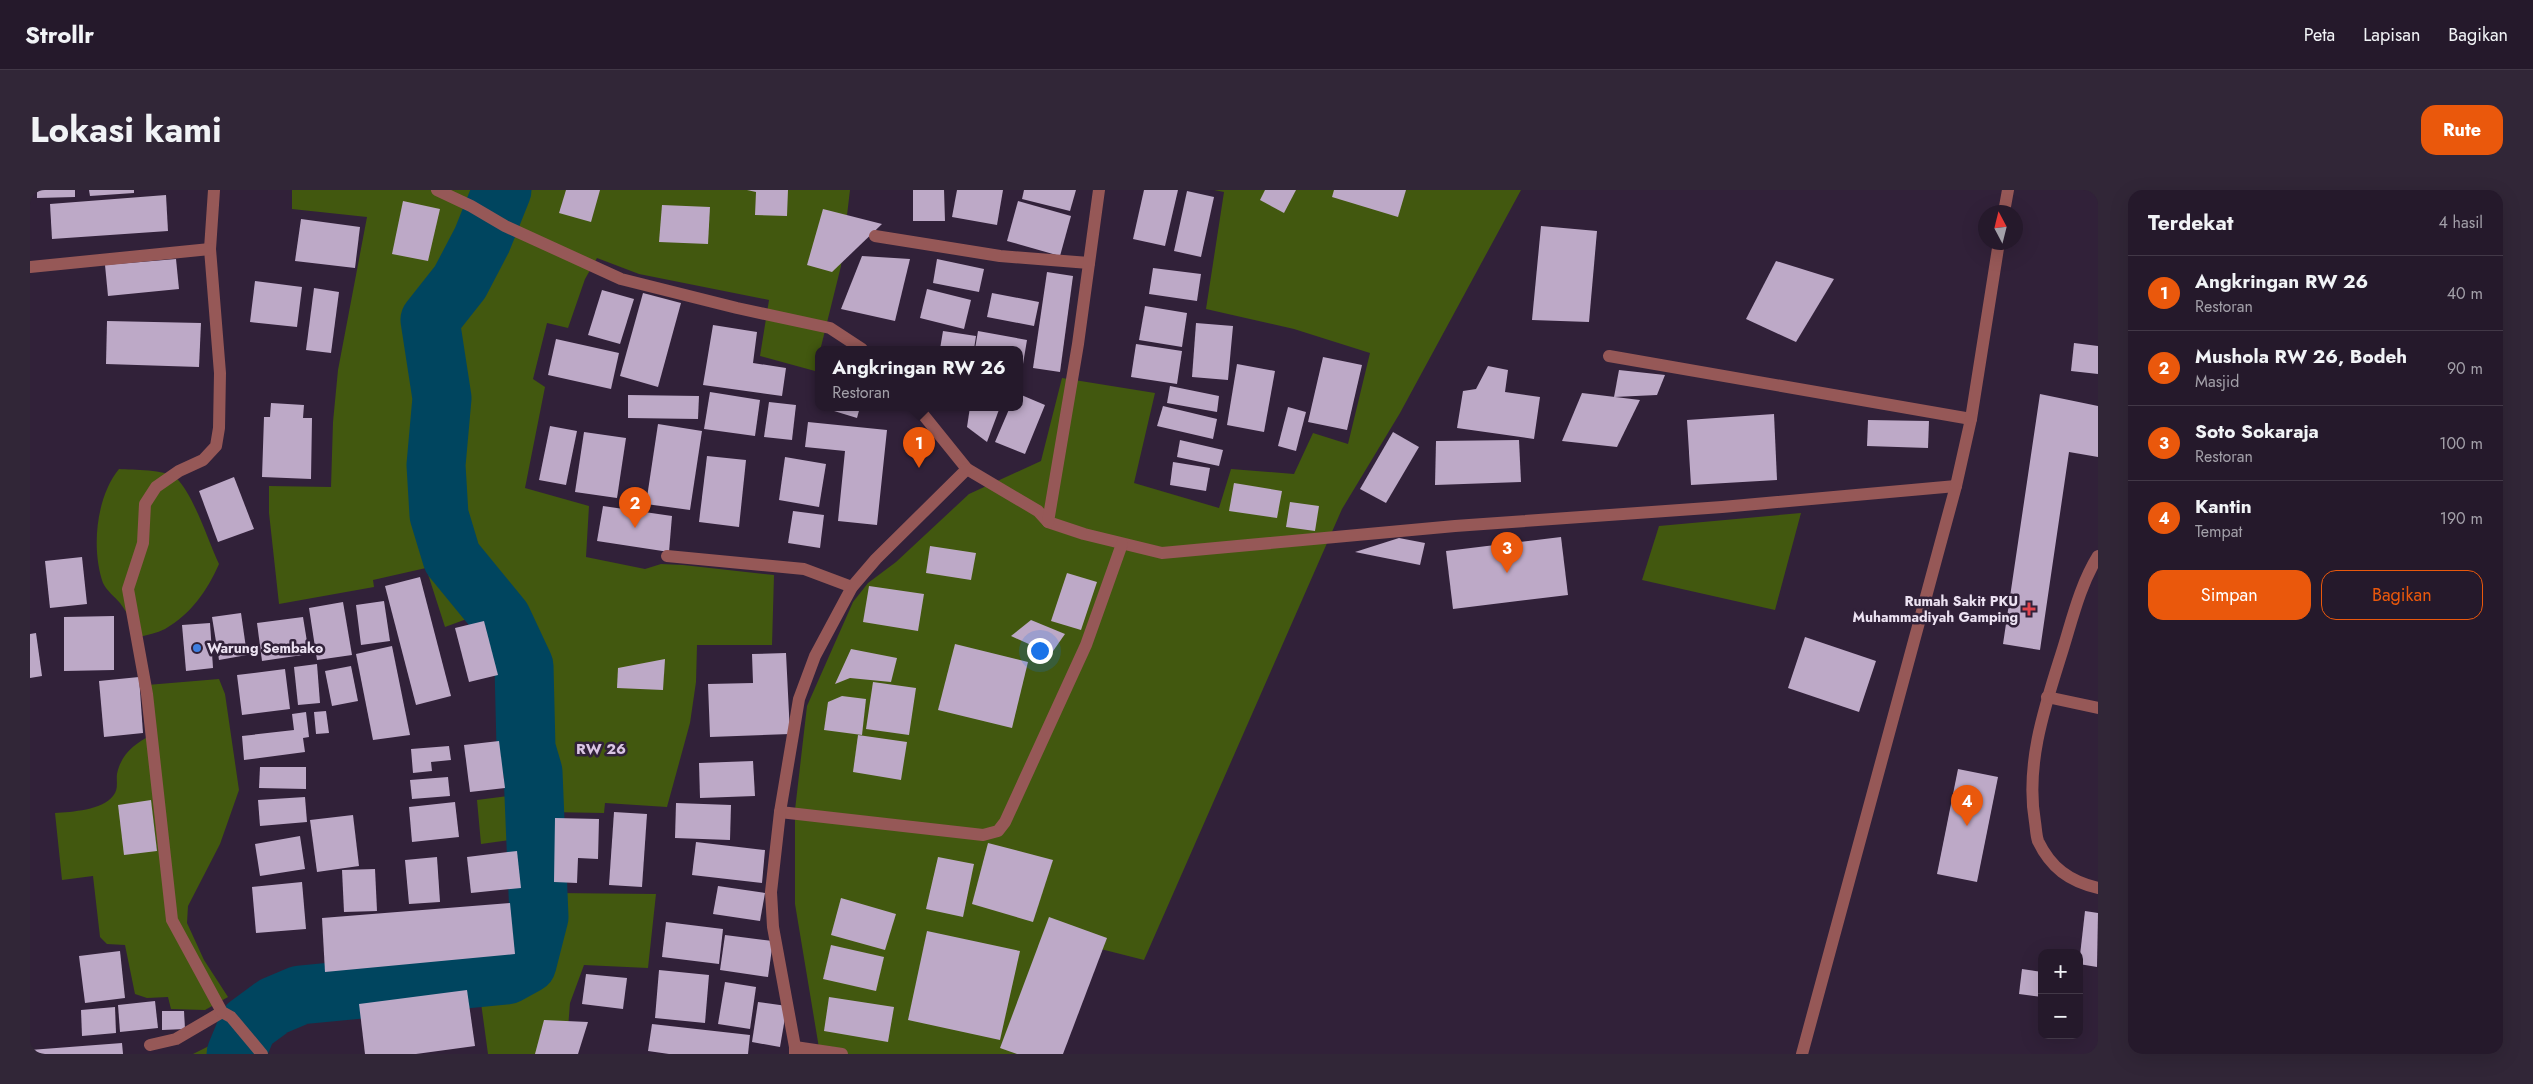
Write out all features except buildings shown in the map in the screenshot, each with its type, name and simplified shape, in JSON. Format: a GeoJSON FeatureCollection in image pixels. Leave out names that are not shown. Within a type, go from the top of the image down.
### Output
{"type":"FeatureCollection","features":[{"type":"Feature","properties":{"kind":"street"},"geometry":{"type":"LineString","coordinates":[[214,190],[210,248],[220,373],[219,428],[216,446],[203,460],[179,471],[156,487],[145,504],[143,543],[128,589],[147,694],[172,920],[222,1015],[262,1054]]}},
{"type":"Feature","properties":{"kind":"street"},"geometry":{"type":"LineString","coordinates":[[437,190],[471,206],[506,226],[621,279],[720,304],[830,328],[857,346]]}},
{"type":"Feature","properties":{"kind":"street"},"geometry":{"type":"LineString","coordinates":[[1048,522],[1078,344],[1100,190]]}},
{"type":"Feature","properties":{"kind":"street"},"geometry":{"type":"LineString","coordinates":[[2005,205],[2008,190]]}},
{"type":"Feature","properties":{"kind":"street"},"geometry":{"type":"LineString","coordinates":[[876,236],[1000,256],[1089,263]]}},
{"type":"Feature","properties":{"kind":"street"},"geometry":{"type":"LineString","coordinates":[[30,267],[210,248]]}},
{"type":"Feature","properties":{"kind":"street"},"geometry":{"type":"LineString","coordinates":[[1802,1054],[1956,486],[1971,419],[1998,250]]}},
{"type":"Feature","properties":{"kind":"street"},"geometry":{"type":"LineString","coordinates":[[1609,356],[1971,419]]}},
{"type":"Feature","properties":{"kind":"street"},"geometry":{"type":"LineString","coordinates":[[920,411],[967,469],[1038,510],[1048,522],[1084,534],[1162,553],[1455,526],[1722,507],[1956,486]]}},
{"type":"Feature","properties":{"kind":"street"},"geometry":{"type":"LineString","coordinates":[[842,1054],[795,1050],[773,927],[770,892],[780,812],[799,699],[821,643],[852,587],[876,559],[967,469]]}},
{"type":"Feature","properties":{"kind":"street"},"geometry":{"type":"LineString","coordinates":[[780,812],[983,835],[998,831],[1005,822],[1086,645],[1122,544]]}},
{"type":"Feature","properties":{"kind":"street"},"geometry":{"type":"LineString","coordinates":[[667,556],[804,570],[852,587]]}},
{"type":"Feature","properties":{"kind":"street"},"geometry":{"type":"LineString","coordinates":[[2098,556],[2090,568],[2074,611],[2047,696],[2035,755],[2031,801],[2038,839],[2056,869],[2082,884],[2098,888]]}},
{"type":"Feature","properties":{"kind":"street"},"geometry":{"type":"LineString","coordinates":[[2047,696],[2098,708]]}},
{"type":"Feature","properties":{"kind":"street"},"geometry":{"type":"LineString","coordinates":[[150,1045],[176,1039],[222,1015]]}},
{"type":"Feature","properties":{"kind":"green space"},"geometry":{"type":"Polygon","coordinates":[[[292,190],[850,190],[841,266],[821,346],[815,346],[815,371],[760,356],[769,300],[639,274],[597,258],[585,279],[568,328],[547,323],[533,379],[545,387],[525,488],[589,506],[586,557],[645,569],[661,564],[683,565],[774,575],[772,645],[697,645],[696,682],[690,723],[667,807],[605,803],[604,813],[548,812],[548,835],[481,844],[477,800],[515,795],[516,787],[507,739],[512,686],[492,620],[483,613],[445,627],[426,568],[373,580],[374,587],[279,604],[269,513],[269,486],[331,487],[333,422],[338,370],[367,217],[292,209],[292,190]]]}},
{"type":"Feature","properties":{"kind":"green space"},"geometry":{"type":"Polygon","coordinates":[[[1214,190],[1521,190],[1400,413],[1342,509],[1144,960],[1085,945],[1052,1054],[820,1054],[795,904],[795,810],[807,706],[853,602],[868,583],[896,562],[969,494],[1041,461],[1062,378],[1155,393],[1134,483],[1219,508],[1231,469],[1294,474],[1313,433],[1348,444],[1370,353],[1294,329],[1206,309],[1224,192],[1214,190]]]}},
{"type":"Feature","properties":{"kind":"green space"},"geometry":{"type":"Polygon","coordinates":[[[119,469],[157,471],[176,478],[194,506],[219,564],[197,601],[183,616],[165,629],[139,637],[123,607],[103,583],[97,555],[98,524],[101,508],[111,481],[119,469]]]}},
{"type":"Feature","properties":{"kind":"green space"},"geometry":{"type":"Polygon","coordinates":[[[1801,513],[1775,610],[1642,580],[1659,526],[1801,513]]]}},
{"type":"Feature","properties":{"kind":"green space"},"geometry":{"type":"Polygon","coordinates":[[[219,679],[225,694],[239,790],[220,844],[188,906],[187,923],[204,960],[228,997],[205,1010],[171,1009],[168,997],[147,998],[135,994],[125,945],[107,944],[100,937],[93,876],[62,880],[55,813],[78,811],[94,807],[108,801],[113,796],[117,788],[119,767],[125,755],[140,742],[152,735],[147,685],[219,679]]]}},
{"type":"Feature","properties":{"kind":"green space"},"geometry":{"type":"Polygon","coordinates":[[[555,893],[656,894],[648,968],[584,965],[570,1003],[566,1054],[488,1054],[479,988],[519,983],[525,981],[536,971],[541,962],[548,939],[555,893]]]}},
{"type":"Feature","properties":{"kind":"green space"},"geometry":{"type":"Polygon","coordinates":[[[219,1041],[220,1054],[193,1054],[219,1041]]]}},
{"type":"Feature","properties":{"kind":"waterway"},"geometry":{"type":"LineString","coordinates":[[236,1054],[248,1025],[274,1006],[300,995],[507,975],[527,964],[539,917],[533,772],[526,748],[524,666],[502,619],[452,558],[439,515],[436,465],[442,398],[430,320],[460,282],[482,240],[502,190]]}},
{"type":"Feature","properties":{"kind":"place","name":"Angkringan RW 26"},"geometry":{"type":"Point","coordinates":[919,468]}},
{"type":"Feature","properties":{"kind":"place","name":"Mushola RW 26, Bodeh"},"geometry":{"type":"Point","coordinates":[635,528]}},
{"type":"Feature","properties":{"kind":"place","name":"Soto Sokaraja"},"geometry":{"type":"Point","coordinates":[1507,573]}},
{"type":"Feature","properties":{"kind":"place","name":"Rumah Sakit PKU Muhammadiyah Gamping"},"geometry":{"type":"Point","coordinates":[2029,609]}},
{"type":"Feature","properties":{"kind":"place","name":"Warung Sembako"},"geometry":{"type":"Point","coordinates":[197,648]}},
{"type":"Feature","properties":{"kind":"place","name":"Kantin"},"geometry":{"type":"Point","coordinates":[1967,826]}},
{"type":"Feature","properties":{"kind":"district","name":"RW 26"},"geometry":{"type":"Point","coordinates":[601,749]}}]}
